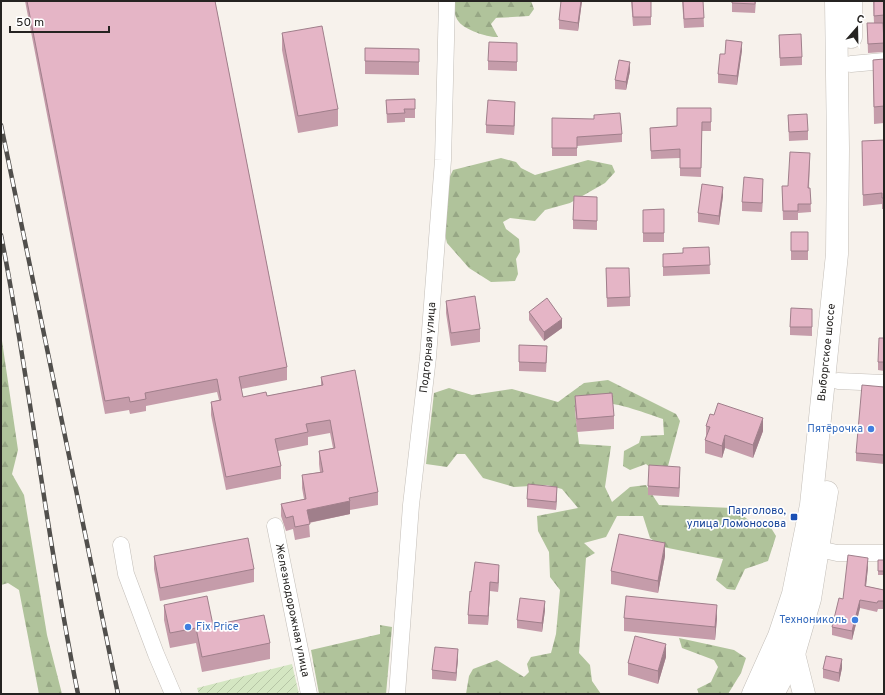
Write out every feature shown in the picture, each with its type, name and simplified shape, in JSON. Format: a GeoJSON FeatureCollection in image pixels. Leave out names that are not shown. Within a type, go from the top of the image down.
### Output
{"type":"FeatureCollection","features":[{"type":"Feature","properties":{"kind":"main road","name":"Выборгское шоссе"},"geometry":{"type":"LineString","coordinates":[[753,694],[779,636],[793,594],[811,505],[837,254],[838,148],[836,1]]}},
{"type":"Feature","properties":{"kind":"main road","name":"Выборгское шоссе"},"geometry":{"type":"LineString","coordinates":[[773,694],[794,654],[810,599],[825,507],[850,252],[852,64],[851,1]]}},
{"type":"Feature","properties":{"kind":"main road"},"geometry":{"type":"LineString","coordinates":[[794,654],[804,694]]}},
{"type":"Feature","properties":{"kind":"street","name":"Подгорная улица"},"geometry":{"type":"LineString","coordinates":[[397,694],[411,505],[428,359],[443,160],[447,1]]}},
{"type":"Feature","properties":{"kind":"street"},"geometry":{"type":"LineString","coordinates":[[852,64],[884,61]]}},
{"type":"Feature","properties":{"kind":"street"},"geometry":{"type":"LineString","coordinates":[[838,381],[884,383]]}},
{"type":"Feature","properties":{"kind":"street","name":"Железнодорожная улица"},"geometry":{"type":"LineString","coordinates":[[275,526],[309,694]]}},
{"type":"Feature","properties":{"kind":"street"},"geometry":{"type":"LineString","coordinates":[[121,545],[126,574],[156,654],[173,694]]}},
{"type":"Feature","properties":{"kind":"street"},"geometry":{"type":"LineString","coordinates":[[819,549],[837,553],[884,554]]}},
{"type":"Feature","properties":{"kind":"green space"},"geometry":{"type":"Polygon","coordinates":[[[454,1],[531,1],[534,9],[529,16],[496,18],[491,24],[498,37],[494,37],[477,33],[462,25],[457,20],[455,15],[454,1]]]}},
{"type":"Feature","properties":{"kind":"green space"},"geometry":{"type":"Polygon","coordinates":[[[501,158],[516,162],[521,168],[535,175],[588,160],[612,165],[615,172],[605,183],[570,203],[545,210],[535,221],[510,218],[503,222],[506,229],[519,239],[520,252],[516,259],[518,274],[515,281],[491,282],[469,268],[447,243],[443,226],[445,187],[453,170],[501,158]]]}},
{"type":"Feature","properties":{"kind":"green space"},"geometry":{"type":"Polygon","coordinates":[[[1,334],[18,450],[12,474],[24,495],[47,635],[62,694],[39,694],[19,590],[8,583],[1,585],[1,334]]]}},
{"type":"Feature","properties":{"kind":"green space"},"geometry":{"type":"Polygon","coordinates":[[[608,380],[676,414],[680,421],[668,466],[652,469],[646,464],[630,470],[623,466],[624,451],[639,443],[641,436],[664,435],[663,419],[630,408],[605,403],[583,405],[575,411],[579,444],[611,446],[605,487],[612,502],[630,487],[646,485],[659,505],[733,508],[751,522],[768,523],[776,536],[768,561],[745,569],[735,590],[727,589],[716,580],[723,559],[663,547],[650,538],[643,516],[617,516],[606,537],[584,543],[595,553],[586,558],[579,653],[590,665],[592,681],[601,694],[466,694],[469,676],[473,669],[497,660],[524,677],[529,672],[527,664],[531,657],[551,653],[556,634],[560,590],[550,577],[549,552],[538,531],[537,516],[578,508],[562,489],[547,485],[514,487],[483,478],[465,454],[457,454],[447,467],[426,464],[434,393],[449,388],[472,395],[512,389],[558,402],[584,383],[608,380]]]}},
{"type":"Feature","properties":{"kind":"green space"},"geometry":{"type":"Polygon","coordinates":[[[380,625],[392,627],[386,694],[319,694],[311,650],[380,634],[380,625]]]}},
{"type":"Feature","properties":{"kind":"green space"},"geometry":{"type":"Polygon","coordinates":[[[679,638],[734,650],[746,658],[741,673],[728,694],[699,694],[697,689],[711,682],[718,667],[714,660],[682,648],[679,638]]]}},
{"type":"Feature","properties":{"kind":"green space"},"geometry":{"type":"Polygon","coordinates":[[[292,664],[299,694],[199,694],[197,688],[292,664]]]}},
{"type":"Feature","properties":{"kind":"building"},"geometry":{"type":"Polygon","coordinates":[[[27,1],[215,1],[287,367],[239,377],[243,397],[266,392],[267,396],[323,385],[321,377],[355,370],[378,492],[349,498],[350,501],[307,510],[310,524],[295,527],[293,516],[286,518],[281,504],[306,499],[302,475],[323,472],[319,451],[335,448],[330,420],[306,424],[308,432],[275,439],[281,466],[226,477],[211,402],[221,400],[217,379],[145,393],[146,399],[130,402],[129,397],[105,401],[27,1]]]}},
{"type":"Feature","properties":{"kind":"building"},"geometry":{"type":"Polygon","coordinates":[[[561,1],[581,1],[578,23],[559,20],[561,1]]]}},
{"type":"Feature","properties":{"kind":"building"},"geometry":{"type":"Polygon","coordinates":[[[632,1],[651,1],[651,17],[633,17],[632,1]]]}},
{"type":"Feature","properties":{"kind":"building"},"geometry":{"type":"Polygon","coordinates":[[[683,1],[703,1],[704,18],[684,19],[683,1]]]}},
{"type":"Feature","properties":{"kind":"building"},"geometry":{"type":"Polygon","coordinates":[[[732,1],[755,1],[755,4],[732,3],[732,1]]]}},
{"type":"Feature","properties":{"kind":"building"},"geometry":{"type":"Polygon","coordinates":[[[874,1],[884,1],[884,15],[874,16],[874,1]]]}},
{"type":"Feature","properties":{"kind":"building"},"geometry":{"type":"Polygon","coordinates":[[[867,23],[883,23],[884,43],[868,44],[867,23]]]}},
{"type":"Feature","properties":{"kind":"building"},"geometry":{"type":"Polygon","coordinates":[[[322,26],[338,109],[298,116],[282,33],[322,26]]]}},
{"type":"Feature","properties":{"kind":"building"},"geometry":{"type":"Polygon","coordinates":[[[801,34],[802,57],[780,58],[779,35],[801,34]]]}},
{"type":"Feature","properties":{"kind":"building"},"geometry":{"type":"Polygon","coordinates":[[[726,40],[742,42],[737,76],[718,74],[720,54],[725,54],[726,40]]]}},
{"type":"Feature","properties":{"kind":"building"},"geometry":{"type":"Polygon","coordinates":[[[489,42],[517,43],[517,62],[488,61],[489,42]]]}},
{"type":"Feature","properties":{"kind":"building"},"geometry":{"type":"Polygon","coordinates":[[[365,48],[419,49],[419,62],[365,61],[365,48]]]}},
{"type":"Feature","properties":{"kind":"building"},"geometry":{"type":"Polygon","coordinates":[[[884,59],[884,106],[874,107],[873,60],[884,59]]]}},
{"type":"Feature","properties":{"kind":"building"},"geometry":{"type":"Polygon","coordinates":[[[619,60],[630,62],[626,82],[615,80],[619,60]]]}},
{"type":"Feature","properties":{"kind":"building"},"geometry":{"type":"Polygon","coordinates":[[[415,99],[415,109],[404,109],[405,113],[387,114],[386,100],[415,99]]]}},
{"type":"Feature","properties":{"kind":"building"},"geometry":{"type":"Polygon","coordinates":[[[488,100],[515,102],[514,126],[486,125],[488,100]]]}},
{"type":"Feature","properties":{"kind":"building"},"geometry":{"type":"Polygon","coordinates":[[[677,108],[711,108],[711,122],[702,122],[701,168],[680,168],[680,149],[651,151],[650,128],[677,126],[677,108]]]}},
{"type":"Feature","properties":{"kind":"building"},"geometry":{"type":"Polygon","coordinates":[[[620,113],[622,134],[577,137],[577,148],[552,148],[552,118],[594,119],[594,115],[620,113]]]}},
{"type":"Feature","properties":{"kind":"building"},"geometry":{"type":"Polygon","coordinates":[[[807,114],[808,131],[789,132],[788,115],[807,114]]]}},
{"type":"Feature","properties":{"kind":"building"},"geometry":{"type":"Polygon","coordinates":[[[884,140],[884,198],[882,198],[882,193],[863,195],[862,141],[884,140]]]}},
{"type":"Feature","properties":{"kind":"building"},"geometry":{"type":"Polygon","coordinates":[[[790,152],[810,153],[808,188],[810,188],[811,204],[798,204],[798,211],[783,211],[782,186],[788,186],[790,152]]]}},
{"type":"Feature","properties":{"kind":"building"},"geometry":{"type":"Polygon","coordinates":[[[744,177],[763,179],[762,203],[742,202],[744,177]]]}},
{"type":"Feature","properties":{"kind":"building"},"geometry":{"type":"Polygon","coordinates":[[[702,184],[723,187],[719,216],[698,213],[702,184]]]}},
{"type":"Feature","properties":{"kind":"building"},"geometry":{"type":"Polygon","coordinates":[[[574,196],[597,197],[597,221],[573,220],[574,196]]]}},
{"type":"Feature","properties":{"kind":"building"},"geometry":{"type":"Polygon","coordinates":[[[664,209],[664,233],[643,233],[643,210],[664,209]]]}},
{"type":"Feature","properties":{"kind":"building"},"geometry":{"type":"Polygon","coordinates":[[[791,232],[808,232],[808,251],[791,251],[791,232]]]}},
{"type":"Feature","properties":{"kind":"building"},"geometry":{"type":"Polygon","coordinates":[[[709,247],[710,265],[663,267],[663,254],[683,253],[683,248],[709,247]]]}},
{"type":"Feature","properties":{"kind":"building"},"geometry":{"type":"Polygon","coordinates":[[[606,268],[629,268],[630,297],[607,298],[606,268]]]}},
{"type":"Feature","properties":{"kind":"building"},"geometry":{"type":"Polygon","coordinates":[[[475,296],[480,329],[451,333],[446,301],[475,296]]]}},
{"type":"Feature","properties":{"kind":"building"},"geometry":{"type":"Polygon","coordinates":[[[547,298],[562,319],[544,332],[529,312],[547,298]]]}},
{"type":"Feature","properties":{"kind":"building"},"geometry":{"type":"Polygon","coordinates":[[[791,308],[812,309],[812,327],[790,327],[791,308]]]}},
{"type":"Feature","properties":{"kind":"building"},"geometry":{"type":"Polygon","coordinates":[[[879,338],[884,338],[884,362],[878,362],[879,338]]]}},
{"type":"Feature","properties":{"kind":"building"},"geometry":{"type":"Polygon","coordinates":[[[519,345],[547,346],[546,363],[519,362],[519,345]]]}},
{"type":"Feature","properties":{"kind":"building","name":"Пятёрочка"},"geometry":{"type":"Polygon","coordinates":[[[862,385],[884,387],[884,455],[856,453],[862,385]]]}},
{"type":"Feature","properties":{"kind":"building"},"geometry":{"type":"Polygon","coordinates":[[[612,393],[614,416],[577,419],[575,396],[612,393]]]}},
{"type":"Feature","properties":{"kind":"building"},"geometry":{"type":"Polygon","coordinates":[[[718,403],[763,418],[753,445],[725,435],[722,446],[705,440],[710,427],[706,426],[710,414],[714,415],[718,403]]]}},
{"type":"Feature","properties":{"kind":"building"},"geometry":{"type":"Polygon","coordinates":[[[649,465],[680,467],[679,488],[648,486],[649,465]]]}},
{"type":"Feature","properties":{"kind":"building"},"geometry":{"type":"Polygon","coordinates":[[[528,484],[557,487],[556,502],[527,499],[528,484]]]}},
{"type":"Feature","properties":{"kind":"building"},"geometry":{"type":"Polygon","coordinates":[[[619,534],[665,543],[658,581],[611,571],[619,534]]]}},
{"type":"Feature","properties":{"kind":"building"},"geometry":{"type":"Polygon","coordinates":[[[248,538],[254,569],[160,588],[154,556],[248,538]]]}},
{"type":"Feature","properties":{"kind":"building"},"geometry":{"type":"Polygon","coordinates":[[[848,555],[868,558],[865,586],[884,590],[884,601],[878,601],[877,603],[860,600],[852,631],[832,627],[839,598],[843,599],[848,555]]]}},
{"type":"Feature","properties":{"kind":"building"},"geometry":{"type":"Polygon","coordinates":[[[878,560],[884,560],[884,571],[878,571],[878,560]]]}},
{"type":"Feature","properties":{"kind":"building"},"geometry":{"type":"Polygon","coordinates":[[[475,562],[499,565],[498,583],[490,582],[488,616],[468,615],[475,562]]]}},
{"type":"Feature","properties":{"kind":"building"},"geometry":{"type":"Polygon","coordinates":[[[207,596],[213,625],[264,615],[270,643],[202,657],[196,628],[170,633],[164,605],[207,596]]]}},
{"type":"Feature","properties":{"kind":"building"},"geometry":{"type":"Polygon","coordinates":[[[626,596],[717,605],[715,627],[624,618],[626,596]]]}},
{"type":"Feature","properties":{"kind":"building"},"geometry":{"type":"Polygon","coordinates":[[[520,598],[545,601],[542,623],[517,620],[520,598]]]}},
{"type":"Feature","properties":{"kind":"building"},"geometry":{"type":"Polygon","coordinates":[[[635,636],[666,644],[658,671],[628,663],[635,636]]]}},
{"type":"Feature","properties":{"kind":"building"},"geometry":{"type":"Polygon","coordinates":[[[435,647],[458,649],[456,673],[432,670],[435,647]]]}},
{"type":"Feature","properties":{"kind":"building"},"geometry":{"type":"Polygon","coordinates":[[[826,656],[842,659],[839,673],[823,669],[826,656]]]}},
{"type":"Feature","properties":{"kind":"railway"},"geometry":{"type":"LineString","coordinates":[[1,125],[118,694]]}},
{"type":"Feature","properties":{"kind":"railway"},"geometry":{"type":"LineString","coordinates":[[1,235],[12,292],[57,580],[78,694]]}},
{"type":"Feature","properties":{"kind":"place","name":"Пятёрочка"},"geometry":{"type":"Point","coordinates":[871,429]}},
{"type":"Feature","properties":{"kind":"place","name":"Парголово, улица Ломоносова"},"geometry":{"type":"Point","coordinates":[794,517]}},
{"type":"Feature","properties":{"kind":"place","name":"Технониколь"},"geometry":{"type":"Point","coordinates":[855,620]}},
{"type":"Feature","properties":{"kind":"place","name":"Fix Price"},"geometry":{"type":"Point","coordinates":[188,627]}}]}
